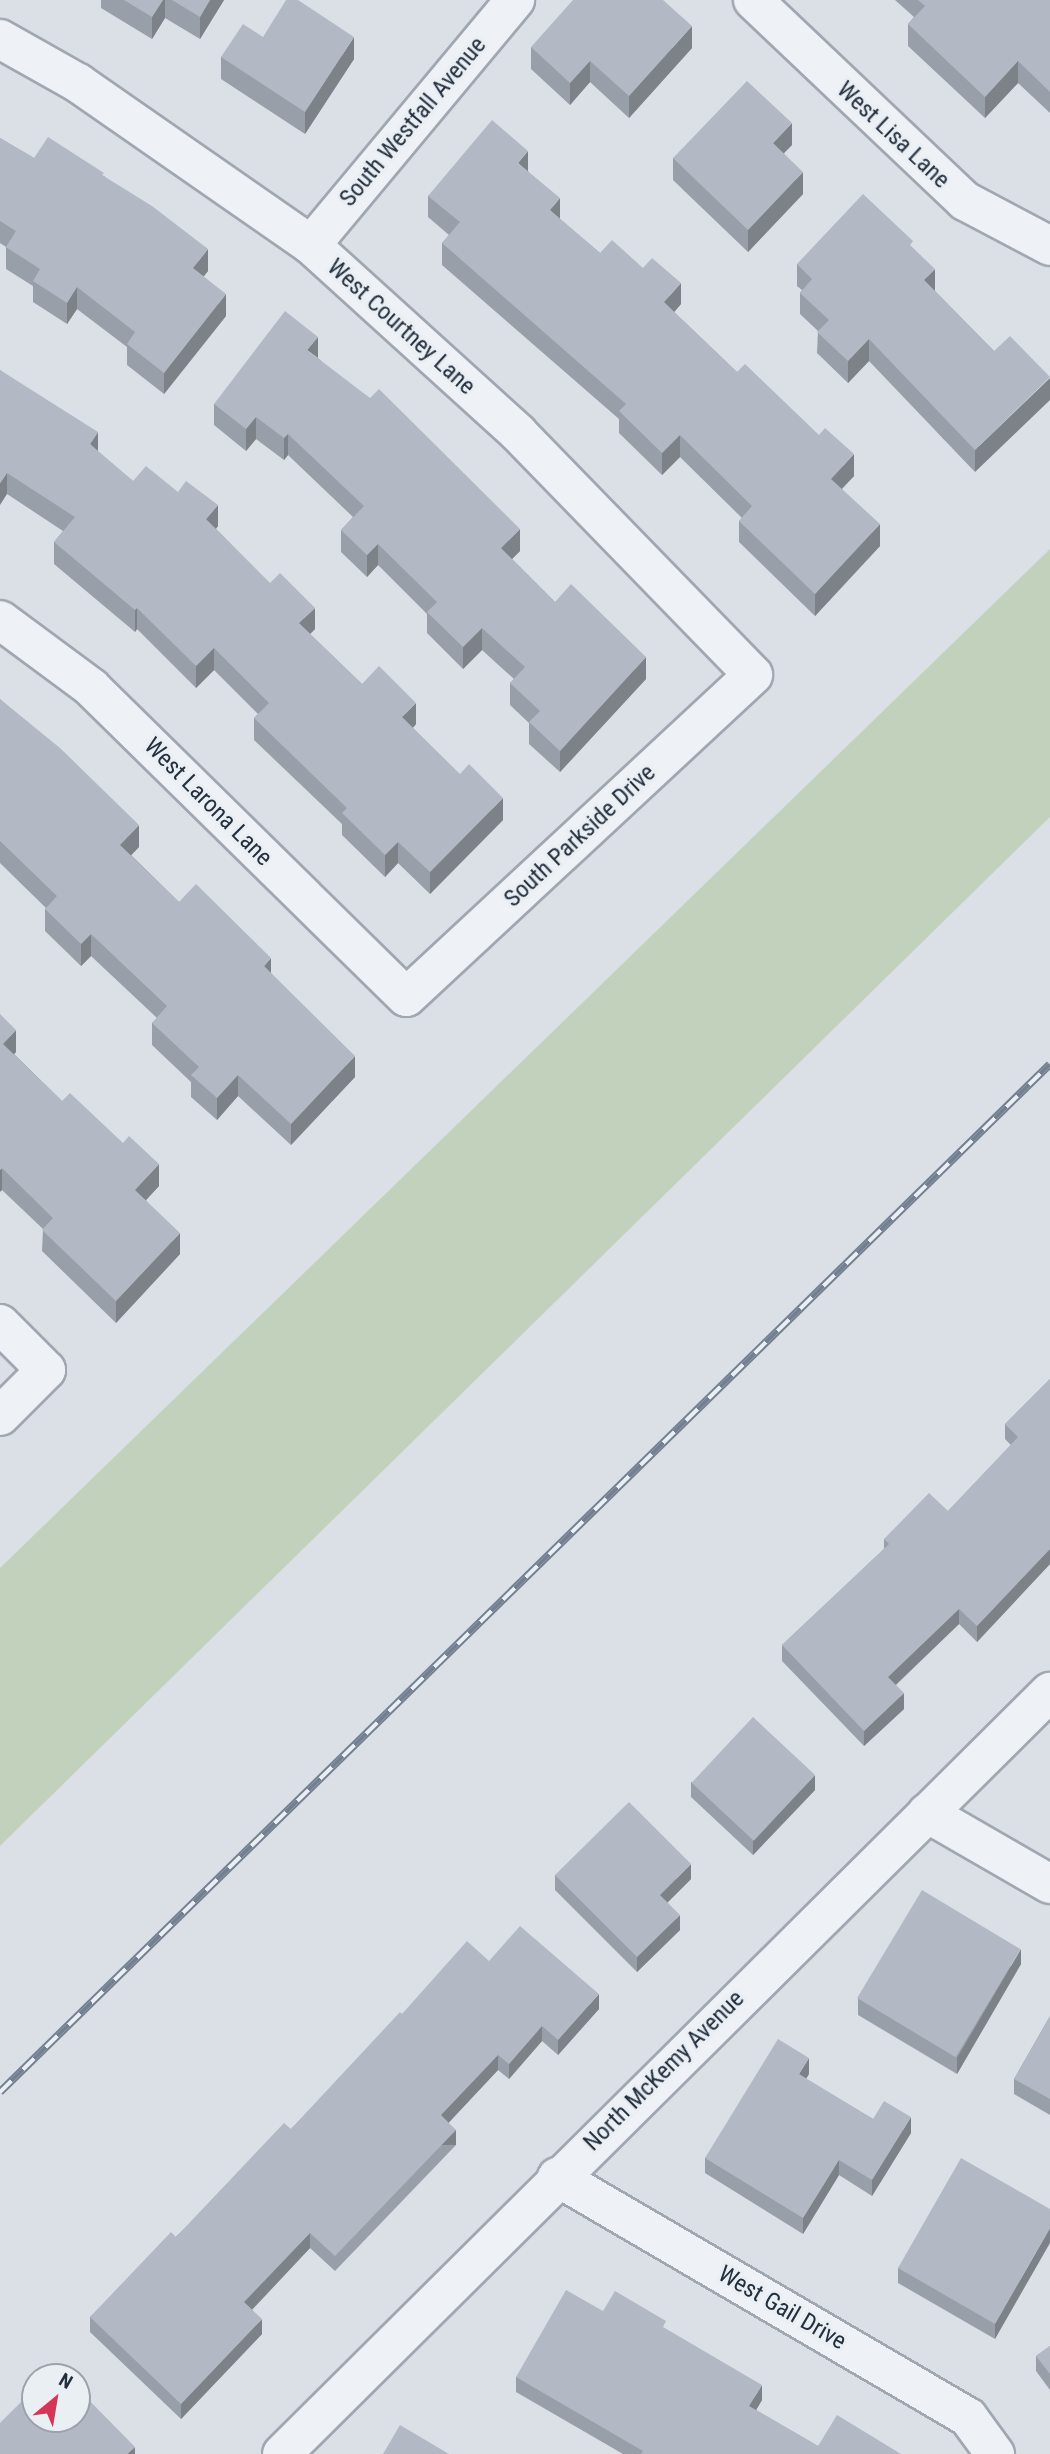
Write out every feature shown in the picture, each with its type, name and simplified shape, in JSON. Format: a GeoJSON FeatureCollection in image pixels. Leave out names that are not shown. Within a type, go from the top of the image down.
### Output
{"type":"FeatureCollection","features":[{"type":"Feature","properties":{"kind":"street","name":"South Westfall Avenue"},"geometry":{"type":"LineString","coordinates":[[311,245],[514,0]]}},
{"type":"Feature","properties":{"kind":"street","name":"West Lisa Lane"},"geometry":{"type":"LineString","coordinates":[[753,0],[965,201],[1050,246]]}},
{"type":"Feature","properties":{"kind":"street","name":"West Courtney Lane"},"geometry":{"type":"LineString","coordinates":[[0,39],[78,83],[311,245],[518,433],[753,675]]}},
{"type":"Feature","properties":{"kind":"street","name":"West Larona Lane"},"geometry":{"type":"LineString","coordinates":[[0,620],[92,688],[406,997]]}},
{"type":"Feature","properties":{"kind":"street","name":"South Parkside Drive"},"geometry":{"type":"LineString","coordinates":[[406,997],[753,675]]}},
{"type":"Feature","properties":{"kind":"street"},"geometry":{"type":"LineString","coordinates":[[0,1324],[47,1370],[0,1416]]}},
{"type":"Feature","properties":{"kind":"street","name":"North McKemy Avenue"},"geometry":{"type":"LineString","coordinates":[[282,2454],[557,2177],[1050,1692]]}},
{"type":"Feature","properties":{"kind":"street"},"geometry":{"type":"LineString","coordinates":[[927,1813],[1050,1884]]}},
{"type":"Feature","properties":{"kind":"street","name":"West Gail Drive"},"geometry":{"type":"LineString","coordinates":[[557,2177],[968,2417],[995,2454]]}},
{"type":"Feature","properties":{"kind":"green space"},"geometry":{"type":"Polygon","coordinates":[[[1050,549],[1050,817],[0,1846],[0,1568],[1050,549]]]}},
{"type":"Feature","properties":{"kind":"building"},"geometry":{"type":"Polygon","coordinates":[[[124,0],[163,0],[152,17],[124,0]]]}},
{"type":"Feature","properties":{"kind":"building"},"geometry":{"type":"Polygon","coordinates":[[[172,0],[210,0],[200,17],[172,0]]]}},
{"type":"Feature","properties":{"kind":"building"},"geometry":{"type":"Polygon","coordinates":[[[286,0],[298,0],[354,37],[305,112],[221,57],[243,24],[263,37],[286,0]]]}},
{"type":"Feature","properties":{"kind":"building"},"geometry":{"type":"Polygon","coordinates":[[[573,0],[663,0],[692,26],[629,96],[590,61],[570,83],[531,47],[573,0]]]}},
{"type":"Feature","properties":{"kind":"building"},"geometry":{"type":"Polygon","coordinates":[[[918,0],[1050,0],[1050,92],[1018,61],[985,97],[908,24],[925,6],[918,0]]]}},
{"type":"Feature","properties":{"kind":"building"},"geometry":{"type":"Polygon","coordinates":[[[747,81],[792,123],[773,143],[803,172],[748,230],[673,158],[747,81]]]}},
{"type":"Feature","properties":{"kind":"building"},"geometry":{"type":"Polygon","coordinates":[[[492,120],[528,151],[518,163],[560,198],[550,210],[600,253],[612,240],[643,268],[652,258],[681,283],[664,302],[737,372],[745,364],[819,435],[825,428],[854,454],[831,479],[880,524],[815,594],[739,521],[752,506],[680,435],[662,453],[619,411],[626,404],[442,243],[460,222],[428,196],[492,120]]]}},
{"type":"Feature","properties":{"kind":"building"},"geometry":{"type":"Polygon","coordinates":[[[48,137],[152,206],[208,249],[193,268],[226,294],[164,373],[127,344],[135,332],[77,287],[67,303],[33,281],[40,269],[6,247],[16,231],[0,221],[0,138],[34,158],[48,137]]]}},
{"type":"Feature","properties":{"kind":"building"},"geometry":{"type":"Polygon","coordinates":[[[863,194],[913,241],[910,245],[935,269],[924,280],[994,351],[1010,336],[1050,377],[975,450],[869,339],[848,361],[817,332],[829,320],[800,293],[812,279],[797,264],[863,194]]]}},
{"type":"Feature","properties":{"kind":"building"},"geometry":{"type":"Polygon","coordinates":[[[285,311],[318,337],[307,350],[370,398],[379,389],[520,529],[501,548],[555,602],[571,584],[646,657],[560,751],[529,722],[540,711],[510,683],[525,667],[482,628],[463,647],[427,612],[437,602],[378,544],[367,555],[341,530],[364,506],[288,434],[284,438],[256,417],[246,429],[214,404],[285,311]]]}},
{"type":"Feature","properties":{"kind":"building"},"geometry":{"type":"Polygon","coordinates":[[[0,370],[98,432],[90,444],[133,481],[146,466],[178,492],[186,481],[218,505],[206,519],[270,583],[280,573],[315,608],[299,623],[362,684],[379,666],[416,703],[402,717],[460,774],[469,764],[503,798],[430,872],[398,842],[385,855],[342,813],[347,808],[254,718],[269,703],[214,648],[196,666],[137,608],[135,610],[54,542],[75,517],[7,473],[0,483],[0,370]]]}},
{"type":"Feature","properties":{"kind":"building"},"geometry":{"type":"Polygon","coordinates":[[[0,699],[60,748],[139,825],[120,845],[179,902],[196,884],[271,958],[264,966],[355,1056],[291,1124],[238,1075],[217,1098],[191,1075],[199,1067],[152,1023],[167,1006],[91,934],[81,944],[45,909],[57,896],[0,841],[0,699]]]}},
{"type":"Feature","properties":{"kind":"building"},"geometry":{"type":"Polygon","coordinates":[[[0,1014],[16,1030],[3,1044],[62,1101],[70,1093],[123,1143],[129,1136],[159,1164],[135,1190],[180,1233],[116,1301],[42,1230],[53,1218],[2,1168],[0,1170],[0,1014]]]}},
{"type":"Feature","properties":{"kind":"building"},"geometry":{"type":"Polygon","coordinates":[[[1050,1379],[1050,1549],[977,1626],[959,1609],[888,1677],[904,1693],[864,1731],[782,1645],[889,1544],[884,1539],[929,1493],[948,1511],[1018,1437],[1005,1424],[1050,1379]]]}},
{"type":"Feature","properties":{"kind":"building"},"geometry":{"type":"Polygon","coordinates":[[[753,1717],[815,1775],[754,1841],[692,1783],[753,1717]]]}},
{"type":"Feature","properties":{"kind":"building"},"geometry":{"type":"Polygon","coordinates":[[[629,1802],[691,1864],[660,1895],[680,1915],[637,1957],[555,1875],[629,1802]]]}},
{"type":"Feature","properties":{"kind":"building"},"geometry":{"type":"Polygon","coordinates":[[[922,1890],[1021,1949],[956,2057],[857,1998],[922,1890]]]}},
{"type":"Feature","properties":{"kind":"building"},"geometry":{"type":"Polygon","coordinates":[[[520,1926],[599,1994],[558,2040],[542,2026],[509,2064],[498,2055],[441,2115],[456,2130],[335,2256],[310,2233],[244,2302],[262,2319],[181,2404],[90,2317],[171,2232],[176,2237],[284,2123],[291,2129],[400,2012],[402,2014],[467,1941],[489,1961],[520,1926]]]}},
{"type":"Feature","properties":{"kind":"building"},"geometry":{"type":"Polygon","coordinates":[[[1050,2016],[1050,2099],[1014,2079],[1050,2016]]]}},
{"type":"Feature","properties":{"kind":"building"},"geometry":{"type":"Polygon","coordinates":[[[778,2039],[809,2058],[799,2074],[873,2119],[884,2101],[911,2117],[872,2180],[839,2160],[803,2218],[705,2158],[778,2039]]]}},
{"type":"Feature","properties":{"kind":"building"},"geometry":{"type":"Polygon","coordinates":[[[961,2158],[1050,2209],[1050,2228],[995,2324],[898,2268],[961,2158]]]}},
{"type":"Feature","properties":{"kind":"building"},"geometry":{"type":"Polygon","coordinates":[[[566,2290],[603,2311],[615,2291],[666,2321],[663,2327],[762,2385],[749,2406],[818,2446],[837,2415],[901,2454],[641,2454],[643,2451],[516,2377],[566,2290]]]}},
{"type":"Feature","properties":{"kind":"building"},"geometry":{"type":"Polygon","coordinates":[[[1050,2346],[1050,2374],[1036,2356],[1050,2346]]]}},
{"type":"Feature","properties":{"kind":"building"},"geometry":{"type":"Polygon","coordinates":[[[21,2402],[21,2433],[91,2433],[91,2402],[135,2447],[127,2454],[0,2454],[0,2423],[21,2402]]]}},
{"type":"Feature","properties":{"kind":"building"},"geometry":{"type":"Polygon","coordinates":[[[400,2425],[449,2454],[383,2454],[400,2425]]]}},
{"type":"Feature","properties":{"kind":"railway"},"geometry":{"type":"LineString","coordinates":[[0,2092],[1050,1064]]}}]}
